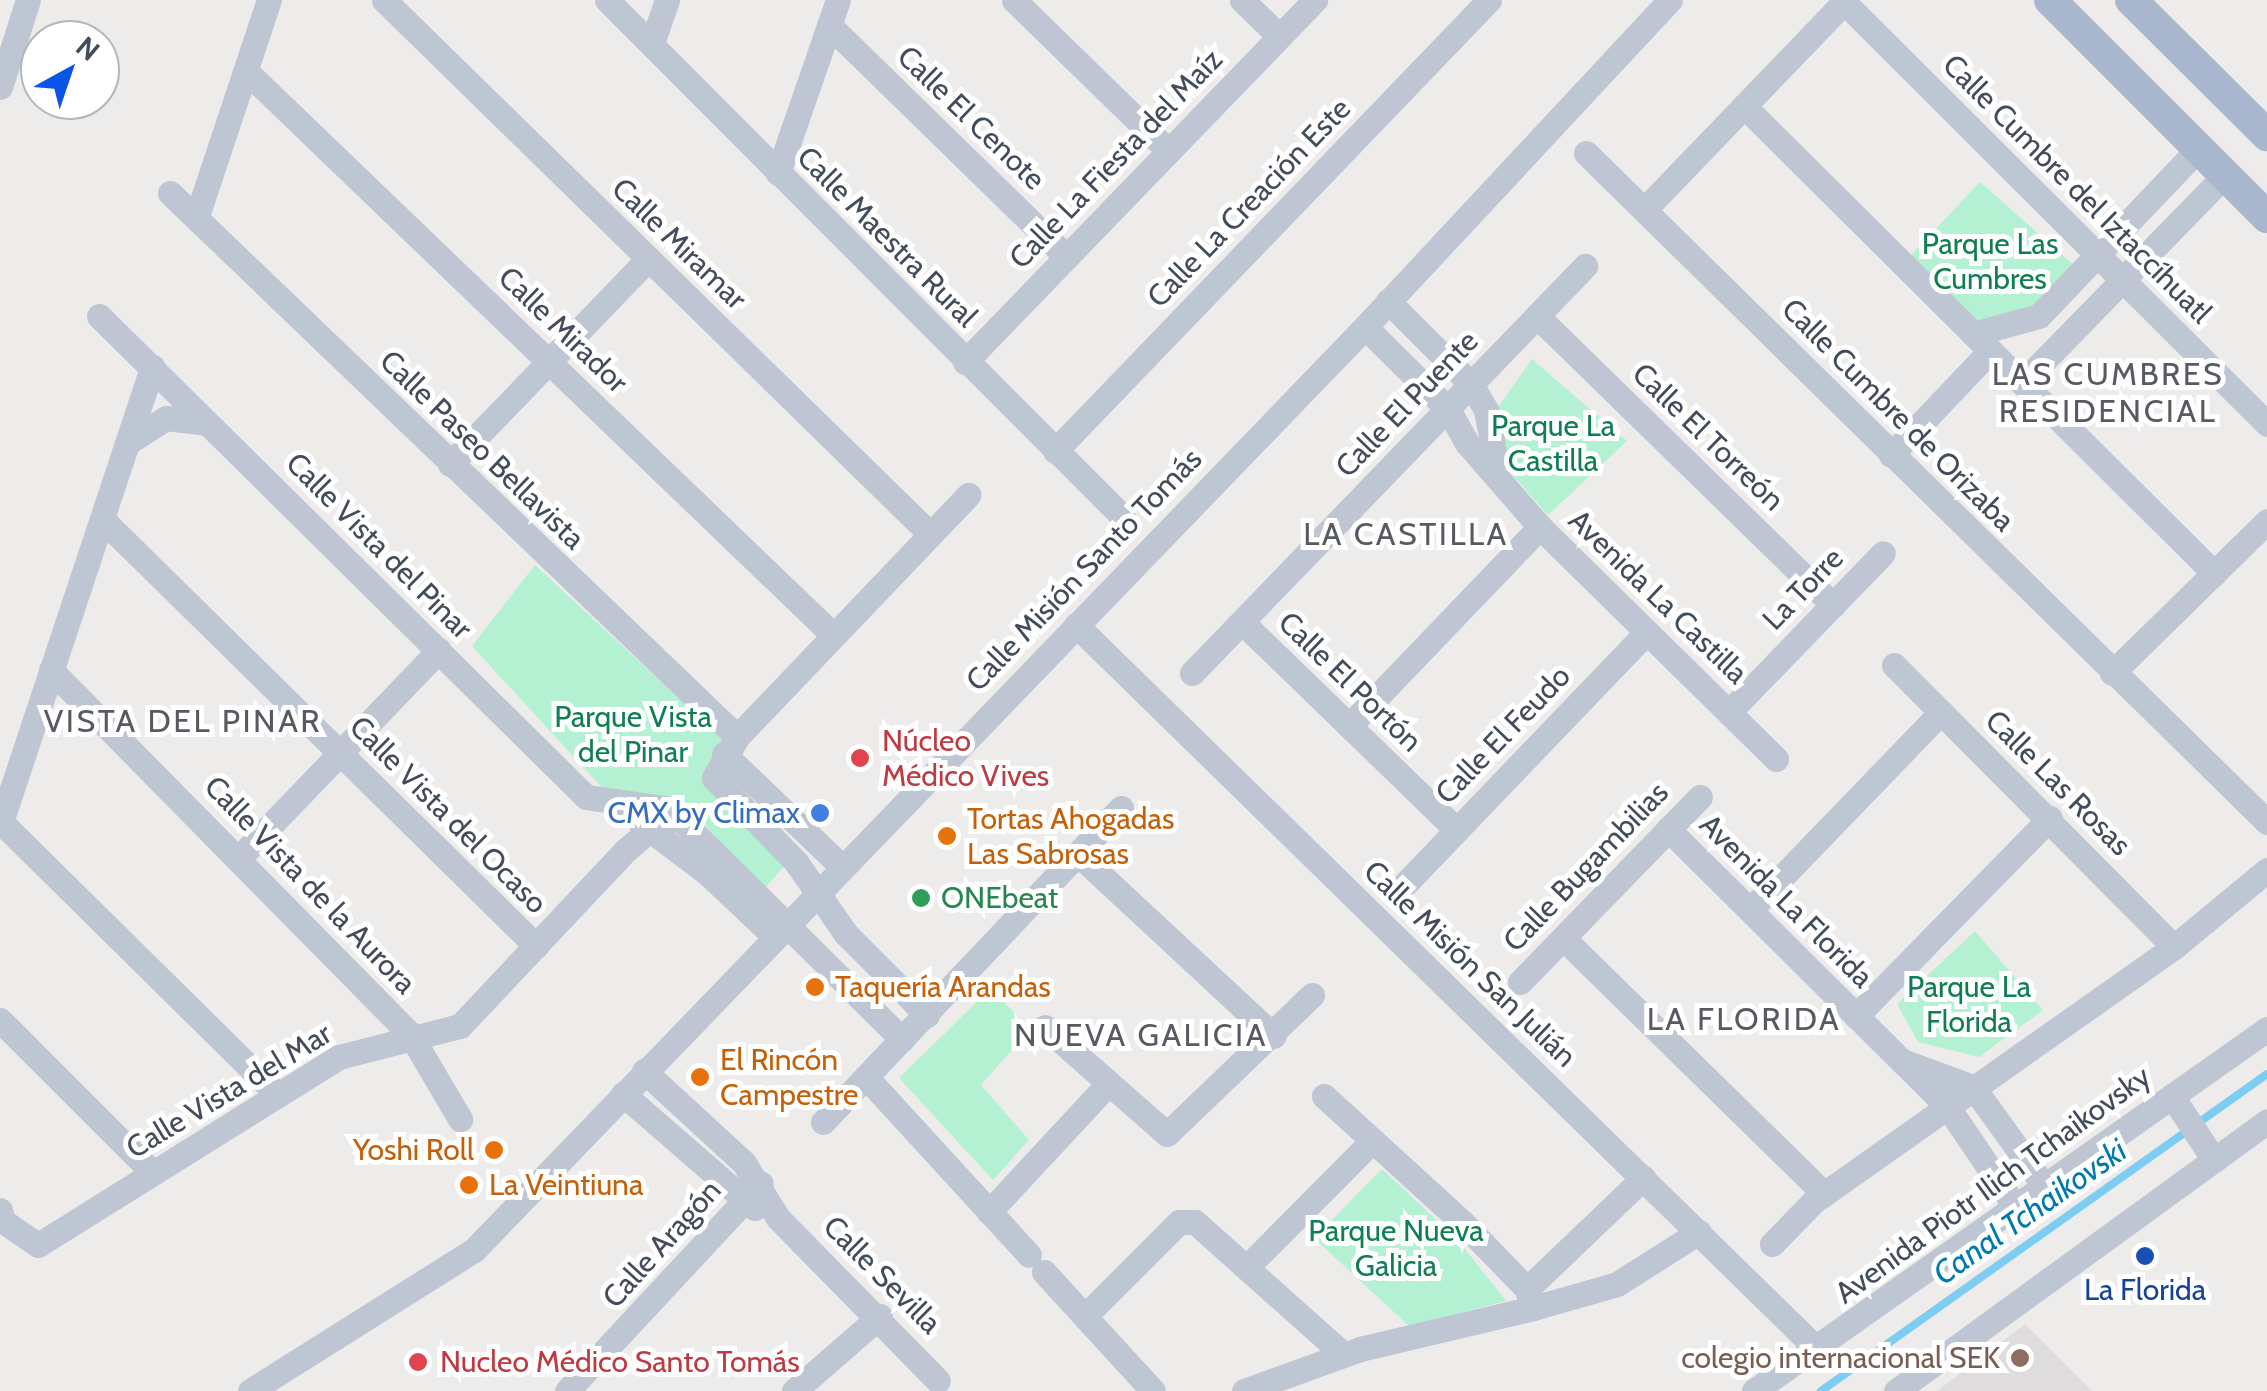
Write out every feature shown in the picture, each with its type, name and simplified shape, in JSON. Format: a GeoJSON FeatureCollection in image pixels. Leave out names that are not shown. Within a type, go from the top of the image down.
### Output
{"type":"FeatureCollection","features":[{"type":"Feature","properties":{"kind":"main road"},"geometry":{"type":"LineString","coordinates":[[2050,0],[2267,216]]}},
{"type":"Feature","properties":{"kind":"main road"},"geometry":{"type":"LineString","coordinates":[[2131,0],[2266,130]]}},
{"type":"Feature","properties":{"kind":"street"},"geometry":{"type":"LineString","coordinates":[[0,86],[28,0]]}},
{"type":"Feature","properties":{"kind":"street"},"geometry":{"type":"LineString","coordinates":[[197,216],[272,0]]}},
{"type":"Feature","properties":{"kind":"street","name":"Calle Miramar"},"geometry":{"type":"LineString","coordinates":[[384,0],[930,534]]}},
{"type":"Feature","properties":{"kind":"street","name":"Calle Maestra Rural"},"geometry":{"type":"LineString","coordinates":[[608,0],[1123,517]]}},
{"type":"Feature","properties":{"kind":"street"},"geometry":{"type":"LineString","coordinates":[[652,43],[666,0]]}},
{"type":"Feature","properties":{"kind":"street"},"geometry":{"type":"LineString","coordinates":[[778,173],[838,0]]}},
{"type":"Feature","properties":{"kind":"street"},"geometry":{"type":"LineString","coordinates":[[1014,0],[1169,151]]}},
{"type":"Feature","properties":{"kind":"street"},"geometry":{"type":"LineString","coordinates":[[1242,0],[1279,36]]}},
{"type":"Feature","properties":{"kind":"street","name":"Calle La Fiesta del Maíz"},"geometry":{"type":"LineString","coordinates":[[965,362],[1314,0]]}},
{"type":"Feature","properties":{"kind":"street","name":"Calle La Creación Este"},"geometry":{"type":"LineString","coordinates":[[1055,450],[1489,0]]}},
{"type":"Feature","properties":{"kind":"street","name":"Calle Misión Santo Tomás"},"geometry":{"type":"LineString","coordinates":[[250,1391],[474,1250],[1365,326],[1670,0]]}},
{"type":"Feature","properties":{"kind":"street"},"geometry":{"type":"LineString","coordinates":[[1644,210],[1843,1]]}},
{"type":"Feature","properties":{"kind":"street","name":"Calle Cumbre del Iztaccíhuatl"},"geometry":{"type":"LineString","coordinates":[[1843,1],[2267,424]]}},
{"type":"Feature","properties":{"kind":"street","name":"Calle El Cenote"},"geometry":{"type":"LineString","coordinates":[[829,25],[1067,257]]}},
{"type":"Feature","properties":{"kind":"street","name":"Calle Mirador"},"geometry":{"type":"LineString","coordinates":[[248,73],[833,634]]}},
{"type":"Feature","properties":{"kind":"street"},"geometry":{"type":"LineString","coordinates":[[1744,106],[2214,573]]}},
{"type":"Feature","properties":{"kind":"street"},"geometry":{"type":"LineString","coordinates":[[1891,454],[1982,343],[2039,316],[2198,149]]}},
{"type":"Feature","properties":{"kind":"street","name":"Calle Cumbre de Orizaba"},"geometry":{"type":"LineString","coordinates":[[1586,152],[2267,822]]}},
{"type":"Feature","properties":{"kind":"street"},"geometry":{"type":"LineString","coordinates":[[2022,383],[2120,278],[2225,175]]}},
{"type":"Feature","properties":{"kind":"street","name":"Calle Paseo Bellavista"},"geometry":{"type":"LineString","coordinates":[[170,193],[450,464],[731,745],[841,866]]}},
{"type":"Feature","properties":{"kind":"street"},"geometry":{"type":"LineString","coordinates":[[450,464],[648,260]]}},
{"type":"Feature","properties":{"kind":"street","name":"Calle El Puente"},"geometry":{"type":"LineString","coordinates":[[1192,673],[1585,266]]}},
{"type":"Feature","properties":{"kind":"street","name":"Avenida La Castilla"},"geometry":{"type":"LineString","coordinates":[[1388,301],[1471,384],[1486,410],[1500,478]]}},
{"type":"Feature","properties":{"kind":"street","name":"Calle Vista del Pinar"},"geometry":{"type":"LineString","coordinates":[[99,316],[586,798],[622,807],[654,803],[680,817],[782,929]]}},
{"type":"Feature","properties":{"kind":"street","name":"Calle El Torreón"},"geometry":{"type":"LineString","coordinates":[[1537,316],[1833,606]]}},
{"type":"Feature","properties":{"kind":"street"},"geometry":{"type":"LineString","coordinates":[[2039,316],[2063,340]]}},
{"type":"Feature","properties":{"kind":"street","name":"Avenida La Castilla"},"geometry":{"type":"LineString","coordinates":[[1365,326],[1448,409],[1467,443],[1540,526],[1776,759]]}},
{"type":"Feature","properties":{"kind":"street"},"geometry":{"type":"LineString","coordinates":[[152,368],[1,823],[278,1095]]}},
{"type":"Feature","properties":{"kind":"street"},"geometry":{"type":"LineString","coordinates":[[127,443],[166,418],[210,425]]}},
{"type":"Feature","properties":{"kind":"street"},"geometry":{"type":"LineString","coordinates":[[926,1015],[846,934],[818,891],[714,778],[731,745],[968,495]]}},
{"type":"Feature","properties":{"kind":"street","name":"Calle Vista del Ocaso"},"geometry":{"type":"LineString","coordinates":[[102,518],[536,946]]}},
{"type":"Feature","properties":{"kind":"street"},"geometry":{"type":"LineString","coordinates":[[2112,673],[2267,520]]}},
{"type":"Feature","properties":{"kind":"street"},"geometry":{"type":"LineString","coordinates":[[1349,726],[1540,526]]}},
{"type":"Feature","properties":{"kind":"street","name":"La Torre"},"geometry":{"type":"LineString","coordinates":[[1729,712],[1883,554]]}},
{"type":"Feature","properties":{"kind":"street","name":"Calle El Portón"},"geometry":{"type":"LineString","coordinates":[[1242,622],[1456,830]]}},
{"type":"Feature","properties":{"kind":"street","name":"Calle Misión San Julián"},"geometry":{"type":"LineString","coordinates":[[1076,625],[1818,1350]]}},
{"type":"Feature","properties":{"kind":"street","name":"Calle El Feudo"},"geometry":{"type":"LineString","coordinates":[[1406,883],[1648,632]]}},
{"type":"Feature","properties":{"kind":"street"},"geometry":{"type":"LineString","coordinates":[[240,857],[439,650]]}},
{"type":"Feature","properties":{"kind":"street","name":"Calle Las Rosas"},"geometry":{"type":"LineString","coordinates":[[1894,666],[2050,818],[2174,948]]}},
{"type":"Feature","properties":{"kind":"street","name":"Calle Vista de la Aurora"},"geometry":{"type":"LineString","coordinates":[[51,670],[240,857],[410,1034],[460,1119]]}},
{"type":"Feature","properties":{"kind":"street"},"geometry":{"type":"LineString","coordinates":[[1750,910],[1942,712]]}},
{"type":"Feature","properties":{"kind":"street","name":"Calle Bugambilias"},"geometry":{"type":"LineString","coordinates":[[1520,982],[1700,797]]}},
{"type":"Feature","properties":{"kind":"street","name":"Calle Vista del Pinar"},"geometry":{"type":"LineString","coordinates":[[622,807],[782,929]]}},
{"type":"Feature","properties":{"kind":"street"},"geometry":{"type":"LineString","coordinates":[[823,1122],[1122,808]]}},
{"type":"Feature","properties":{"kind":"street","name":"Calle Vista del Mar"},"geometry":{"type":"LineString","coordinates":[[0,1210],[3,1221],[38,1245],[339,1057],[410,1034],[460,1026],[649,830],[680,817]]}},
{"type":"Feature","properties":{"kind":"street"},"geometry":{"type":"LineString","coordinates":[[1856,1016],[2050,818]]}},
{"type":"Feature","properties":{"kind":"street","name":"Avenida La Florida"},"geometry":{"type":"LineString","coordinates":[[1668,829],[1946,1106],[2016,1208]]}},
{"type":"Feature","properties":{"kind":"street"},"geometry":{"type":"LineString","coordinates":[[1078,854],[1274,1036]]}},
{"type":"Feature","properties":{"kind":"street"},"geometry":{"type":"LineString","coordinates":[[1772,1244],[1824,1194],[2174,948],[2267,870]]}},
{"type":"Feature","properties":{"kind":"street"},"geometry":{"type":"LineString","coordinates":[[782,929],[902,1039]]}},
{"type":"Feature","properties":{"kind":"street"},"geometry":{"type":"LineString","coordinates":[[1563,938],[1824,1194]]}},
{"type":"Feature","properties":{"kind":"street"},"geometry":{"type":"LineString","coordinates":[[1045,1027],[1167,1134],[1274,1036],[1312,995]]}},
{"type":"Feature","properties":{"kind":"street"},"geometry":{"type":"LineString","coordinates":[[0,1020],[154,1173]]}},
{"type":"Feature","properties":{"kind":"street","name":"Avenida Piotr Ilich Tchaikovsky"},"geometry":{"type":"LineString","coordinates":[[1754,1391],[1818,1350],[2045,1187],[2178,1105],[2267,1029]]}},
{"type":"Feature","properties":{"kind":"street","name":"Avenida La Florida"},"geometry":{"type":"LineString","coordinates":[[1902,1061],[1972,1087]]}},
{"type":"Feature","properties":{"kind":"street","name":"Calle Sevilla"},"geometry":{"type":"LineString","coordinates":[[644,1070],[762,1183],[778,1218],[948,1387]]}},
{"type":"Feature","properties":{"kind":"street"},"geometry":{"type":"LineString","coordinates":[[866,1077],[1153,1391]]}},
{"type":"Feature","properties":{"kind":"street"},"geometry":{"type":"LineString","coordinates":[[990,1212],[1107,1085]]}},
{"type":"Feature","properties":{"kind":"street"},"geometry":{"type":"LineString","coordinates":[[1972,1087],[2045,1187]]}},
{"type":"Feature","properties":{"kind":"street","name":"Calle Sevilla"},"geometry":{"type":"LineString","coordinates":[[623,1094],[742,1204],[778,1218]]}},
{"type":"Feature","properties":{"kind":"street"},"geometry":{"type":"LineString","coordinates":[[1324,1096],[1530,1298]]}},
{"type":"Feature","properties":{"kind":"street"},"geometry":{"type":"LineString","coordinates":[[2178,1105],[2207,1149]]}},
{"type":"Feature","properties":{"kind":"street"},"geometry":{"type":"LineString","coordinates":[[1896,1391],[2207,1149],[2267,1121]]}},
{"type":"Feature","properties":{"kind":"street"},"geometry":{"type":"LineString","coordinates":[[1248,1266],[1372,1140]]}},
{"type":"Feature","properties":{"kind":"street"},"geometry":{"type":"LineString","coordinates":[[1530,1298],[1643,1178]]}},
{"type":"Feature","properties":{"kind":"street","name":"Calle Aragón"},"geometry":{"type":"LineString","coordinates":[[570,1390],[762,1183]]}},
{"type":"Feature","properties":{"kind":"street"},"geometry":{"type":"LineString","coordinates":[[1085,1316],[1179,1222],[1195,1222],[1343,1354]]}},
{"type":"Feature","properties":{"kind":"street"},"geometry":{"type":"LineString","coordinates":[[1244,1391],[1343,1354],[1530,1298],[1617,1284],[1699,1232]]}},
{"type":"Feature","properties":{"kind":"street"},"geometry":{"type":"LineString","coordinates":[[794,1391],[880,1316]]}},
{"type":"Feature","properties":{"kind":"shaded area","name":"colegio internacional SEK"},"geometry":{"type":"Polygon","coordinates":[[[2025,1324],[2092,1391],[1937,1391],[2025,1324]]]}},
{"type":"Feature","properties":{"kind":"green space","name":"Parque Las Cumbres"},"geometry":{"type":"Polygon","coordinates":[[[1980,182],[2076,267],[2036,312],[1977,323],[1911,255],[1980,182]]]}},
{"type":"Feature","properties":{"kind":"green space","name":"Parque La Castilla"},"geometry":{"type":"Polygon","coordinates":[[[1532,359],[1627,441],[1548,515],[1510,472],[1496,410],[1532,359]]]}},
{"type":"Feature","properties":{"kind":"green space","name":"Parque Vista del Pinar"},"geometry":{"type":"Polygon","coordinates":[[[535,565],[726,742],[716,764],[786,864],[763,890],[683,800],[605,791],[472,646],[535,565]]]}},
{"type":"Feature","properties":{"kind":"green space","name":"Parque La Florida"},"geometry":{"type":"Polygon","coordinates":[[[1975,931],[2043,1010],[1979,1057],[1918,1042],[1897,1004],[1975,931]]]}},
{"type":"Feature","properties":{"kind":"green space"},"geometry":{"type":"Polygon","coordinates":[[[990,989],[1031,1029],[981,1085],[1029,1140],[993,1180],[899,1078],[990,989]]]}},
{"type":"Feature","properties":{"kind":"green space","name":"Parque Nueva Galicia"},"geometry":{"type":"Polygon","coordinates":[[[1382,1169],[1458,1240],[1506,1301],[1409,1326],[1314,1238],[1382,1169]]]}},
{"type":"Feature","properties":{"kind":"waterway","name":"Canal Tchaikovski"},"geometry":{"type":"LineString","coordinates":[[1821,1391],[2267,1074]]}},
{"type":"Feature","properties":{"kind":"place","name":"Núcleo Médico Vives"},"geometry":{"type":"Point","coordinates":[860,758]}},
{"type":"Feature","properties":{"kind":"place","name":"CMX by Climax"},"geometry":{"type":"Point","coordinates":[820,813]}},
{"type":"Feature","properties":{"kind":"place","name":"Tortas Ahogadas Las Sabrosas"},"geometry":{"type":"Point","coordinates":[947,836]}},
{"type":"Feature","properties":{"kind":"place","name":"ONEbeat"},"geometry":{"type":"Point","coordinates":[921,898]}},
{"type":"Feature","properties":{"kind":"place","name":"Taquería Arandas"},"geometry":{"type":"Point","coordinates":[815,987]}},
{"type":"Feature","properties":{"kind":"place","name":"El Rincón Campestre"},"geometry":{"type":"Point","coordinates":[700,1077]}},
{"type":"Feature","properties":{"kind":"place","name":"Yoshi Roll"},"geometry":{"type":"Point","coordinates":[494,1150]}},
{"type":"Feature","properties":{"kind":"place","name":"La Veintiuna"},"geometry":{"type":"Point","coordinates":[469,1185]}},
{"type":"Feature","properties":{"kind":"place","name":"La Florida"},"geometry":{"type":"Point","coordinates":[2145,1256]}},
{"type":"Feature","properties":{"kind":"place","name":"colegio internacional SEK"},"geometry":{"type":"Point","coordinates":[2020,1358]}},
{"type":"Feature","properties":{"kind":"place","name":"Nucleo Médico Santo Tomás"},"geometry":{"type":"Point","coordinates":[418,1362]}},
{"type":"Feature","properties":{"kind":"district","name":"LAS CUMBRES RESIDENCIAL"},"geometry":{"type":"Point","coordinates":[2108,394]}},
{"type":"Feature","properties":{"kind":"district","name":"LA CASTILLA"},"geometry":{"type":"Point","coordinates":[1406,534]}},
{"type":"Feature","properties":{"kind":"district","name":"VISTA DEL PINAR"},"geometry":{"type":"Point","coordinates":[183,721]}},
{"type":"Feature","properties":{"kind":"district","name":"LA FLORIDA"},"geometry":{"type":"Point","coordinates":[1744,1019]}},
{"type":"Feature","properties":{"kind":"district","name":"NUEVA GALICIA"},"geometry":{"type":"Point","coordinates":[1141,1035]}}]}
